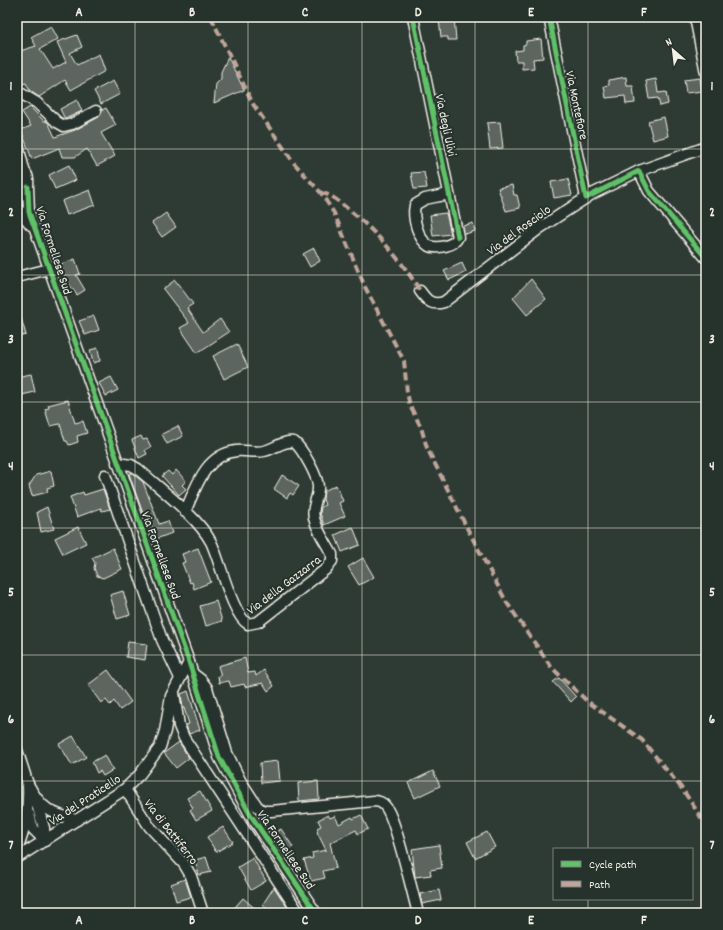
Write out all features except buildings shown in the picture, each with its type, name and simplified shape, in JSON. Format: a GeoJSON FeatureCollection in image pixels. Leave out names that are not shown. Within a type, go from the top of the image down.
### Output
{"type":"FeatureCollection","features":[{"type":"Feature","properties":{"kind":"street","name":"Via degli Ulivi"},"geometry":{"type":"LineString","coordinates":[[413,17],[450,194],[458,237],[456,242],[451,244],[432,247],[427,245],[421,237],[416,222],[414,208],[416,203],[428,198],[450,194]]}},
{"type":"Feature","properties":{"kind":"street","name":"Via Montefiore"},"geometry":{"type":"LineString","coordinates":[[549,17],[586,198]]}},
{"type":"Feature","properties":{"kind":"street"},"geometry":{"type":"LineString","coordinates":[[695,17],[706,73]]}},
{"type":"Feature","properties":{"kind":"street"},"geometry":{"type":"LineString","coordinates":[[17,91],[37,103],[57,122],[64,126],[75,123],[96,111]]}},
{"type":"Feature","properties":{"kind":"street","name":"Via Formellese Sud"},"geometry":{"type":"LineString","coordinates":[[17,141],[21,168],[28,181],[29,212],[34,228],[189,662],[215,746],[228,775],[250,814],[316,913]]}},
{"type":"Feature","properties":{"kind":"street","name":"Via del Rosciolo"},"geometry":{"type":"LineString","coordinates":[[420,292],[430,302],[437,304],[444,302],[530,236],[586,198],[639,171],[706,147]]}},
{"type":"Feature","properties":{"kind":"street"},"geometry":{"type":"LineString","coordinates":[[639,171],[649,191],[706,258]]}},
{"type":"Feature","properties":{"kind":"street"},"geometry":{"type":"LineString","coordinates":[[17,197],[25,192],[28,187]]}},
{"type":"Feature","properties":{"kind":"street","name":"Via Formellese Sud"},"geometry":{"type":"LineString","coordinates":[[17,208],[34,228]]}},
{"type":"Feature","properties":{"kind":"street"},"geometry":{"type":"LineString","coordinates":[[17,277],[49,269]]}},
{"type":"Feature","properties":{"kind":"street","name":"Via della Gazzarra"},"geometry":{"type":"LineString","coordinates":[[117,463],[131,465],[138,469],[185,512],[209,539],[226,586],[243,619],[248,624],[258,622],[332,563],[332,554],[313,516],[313,506],[318,492],[318,482],[299,447],[294,442],[287,442],[262,451],[234,452],[218,458],[203,472],[185,512]]}},
{"type":"Feature","properties":{"kind":"street"},"geometry":{"type":"LineString","coordinates":[[105,475],[162,640],[180,678]]}},
{"type":"Feature","properties":{"kind":"street","name":"Via del Praticello"},"geometry":{"type":"LineString","coordinates":[[17,858],[125,789],[138,777],[160,747],[164,735],[168,706],[173,692],[189,662]]}},
{"type":"Feature","properties":{"kind":"street"},"geometry":{"type":"LineString","coordinates":[[192,674],[206,686],[230,760],[254,802],[261,810],[271,812],[376,801],[385,805],[397,835],[418,913]]}},
{"type":"Feature","properties":{"kind":"street"},"geometry":{"type":"LineString","coordinates":[[173,692],[179,726],[184,738],[299,913]]}},
{"type":"Feature","properties":{"kind":"street"},"geometry":{"type":"LineString","coordinates":[[17,750],[28,784],[32,803],[33,829],[45,841]]}},
{"type":"Feature","properties":{"kind":"street","name":"Via di Battiferro"},"geometry":{"type":"LineString","coordinates":[[125,789],[145,821],[184,864],[191,876],[203,913]]}},
{"type":"Feature","properties":{"kind":"street"},"geometry":{"type":"LineString","coordinates":[[32,803],[54,814],[78,820]]}},
{"type":"Feature","properties":{"kind":"street"},"geometry":{"type":"LineString","coordinates":[[17,850],[32,803]]}},
{"type":"Feature","properties":{"kind":"marked path"},"geometry":{"type":"LineString","coordinates":[[211,17],[253,104],[294,163],[321,193],[334,213],[365,287],[404,361],[410,406],[421,427],[427,448],[507,603],[552,668],[587,701],[642,740],[683,790],[706,825]]}},
{"type":"Feature","properties":{"kind":"marked path"},"geometry":{"type":"LineString","coordinates":[[321,193],[335,199],[368,227],[387,246],[405,268],[420,291]]}},
{"type":"Feature","properties":{"kind":"cycle path"},"geometry":{"type":"LineString","coordinates":[[413,17],[458,237]]}},
{"type":"Feature","properties":{"kind":"cycle path"},"geometry":{"type":"LineString","coordinates":[[549,17],[586,198],[639,171],[649,191],[706,258]]}},
{"type":"Feature","properties":{"kind":"cycle path"},"geometry":{"type":"LineString","coordinates":[[28,187],[29,212],[189,662],[219,757],[250,814],[316,913]]}}]}
